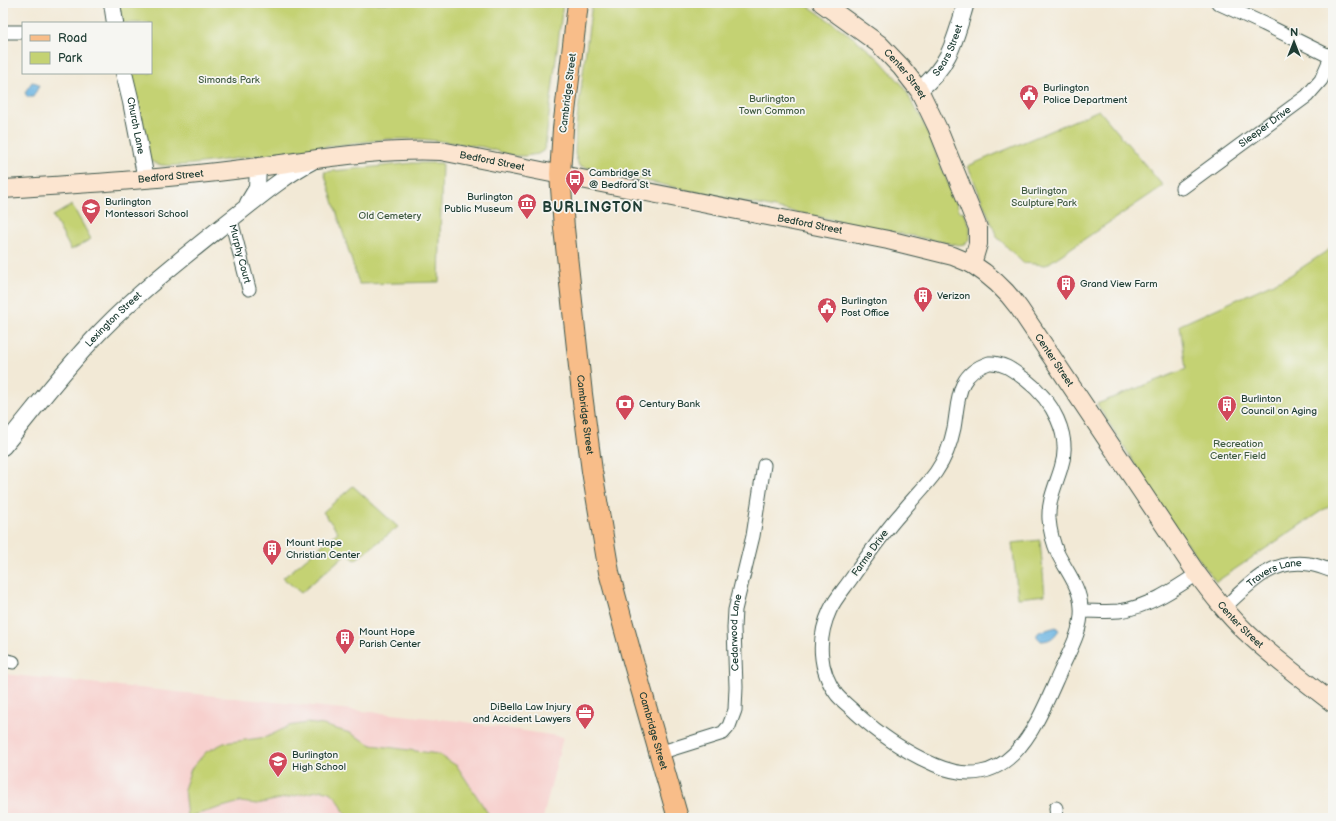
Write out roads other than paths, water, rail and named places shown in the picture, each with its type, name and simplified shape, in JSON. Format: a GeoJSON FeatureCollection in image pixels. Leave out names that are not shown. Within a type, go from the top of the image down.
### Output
{"type":"FeatureCollection","features":[{"type":"Feature","properties":{"kind":"main road","name":"Cambridge Street"},"geometry":{"type":"LineString","coordinates":[[578,3],[563,129],[560,174],[564,228],[582,394],[592,471],[609,572],[678,818]]}},
{"type":"Feature","properties":{"kind":"main road","name":"Center Street"},"geometry":{"type":"LineString","coordinates":[[822,3],[879,44],[901,67],[919,90],[937,127],[978,228],[978,244],[972,264],[993,278],[1019,308],[1198,574],[1237,623],[1255,640],[1333,703]]}},
{"type":"Feature","properties":{"kind":"main road","name":"Bedford Street"},"geometry":{"type":"LineString","coordinates":[[3,188],[146,179],[394,151],[441,151],[903,244],[953,256],[972,264]]}},
{"type":"Feature","properties":{"kind":"street"},"geometry":{"type":"LineString","coordinates":[[112,3],[115,22]]}},
{"type":"Feature","properties":{"kind":"street","name":"Sears Street"},"geometry":{"type":"LineString","coordinates":[[919,90],[934,78],[945,62],[953,44],[966,3]]}},
{"type":"Feature","properties":{"kind":"street"},"geometry":{"type":"LineString","coordinates":[[1218,3],[1332,56]]}},
{"type":"Feature","properties":{"kind":"street"},"geometry":{"type":"LineString","coordinates":[[3,32],[22,32]]}},
{"type":"Feature","properties":{"kind":"street","name":"Sleeper Drive"},"geometry":{"type":"LineString","coordinates":[[1182,188],[1307,96],[1321,80],[1332,56]]}},
{"type":"Feature","properties":{"kind":"street","name":"Church Lane"},"geometry":{"type":"LineString","coordinates":[[124,74],[146,179]]}},
{"type":"Feature","properties":{"kind":"street","name":"Lexington Street"},"geometry":{"type":"LineString","coordinates":[[3,447],[81,353],[101,331],[147,287],[294,170],[316,160]]}},
{"type":"Feature","properties":{"kind":"street","name":"Lexington Street"},"geometry":{"type":"LineString","coordinates":[[237,215],[255,193],[257,188],[258,167]]}},
{"type":"Feature","properties":{"kind":"street","name":"Murphy Court"},"geometry":{"type":"LineString","coordinates":[[237,215],[249,289]]}},
{"type":"Feature","properties":{"kind":"street","name":"Farms Drive"},"geometry":{"type":"LineString","coordinates":[[989,364],[1000,364],[1007,366],[1036,388],[1050,407],[1060,426],[1064,439],[1065,453],[1051,499],[1049,522],[1055,547],[1077,589],[1082,611],[1077,632],[1047,702],[1026,739],[1010,758],[996,767],[982,772],[968,773],[945,769],[916,756],[879,732],[838,695],[826,675],[822,664],[821,648],[823,631],[830,610],[883,535],[936,473],[943,460],[953,433],[961,387],[972,372],[989,364]]}},
{"type":"Feature","properties":{"kind":"street","name":"Cedarwood Lane"},"geometry":{"type":"LineString","coordinates":[[659,754],[722,732],[729,726],[733,717],[736,701],[735,610],[753,536],[764,465]]}},
{"type":"Feature","properties":{"kind":"street","name":"Travers Lane"},"geometry":{"type":"LineString","coordinates":[[1224,608],[1258,577],[1280,565],[1306,563],[1333,571]]}},
{"type":"Feature","properties":{"kind":"street"},"geometry":{"type":"LineString","coordinates":[[1082,611],[1113,612],[1135,608],[1172,591],[1198,574]]}},
{"type":"Feature","properties":{"kind":"water"},"geometry":{"type":"Polygon","coordinates":[[[32,82],[37,83],[39,86],[33,97],[27,97],[25,92],[32,82]]]}},
{"type":"Feature","properties":{"kind":"water"},"geometry":{"type":"Polygon","coordinates":[[[1056,627],[1059,630],[1054,637],[1041,641],[1037,637],[1039,632],[1056,627]]]}},
{"type":"Feature","properties":{"kind":"place","name":"Burlington Police Department"},"geometry":{"type":"Point","coordinates":[1029,111]}},
{"type":"Feature","properties":{"kind":"place","name":"Cambridge St @ Bedford St"},"geometry":{"type":"Point","coordinates":[575,196]}},
{"type":"Feature","properties":{"kind":"place","name":"Burlington Public Museum"},"geometry":{"type":"Point","coordinates":[527,220]}},
{"type":"Feature","properties":{"kind":"place","name":"Burlington Montessori School"},"geometry":{"type":"Point","coordinates":[91,225]}},
{"type":"Feature","properties":{"kind":"place","name":"Grand View Farm"},"geometry":{"type":"Point","coordinates":[1066,301]}},
{"type":"Feature","properties":{"kind":"place","name":"Verizon"},"geometry":{"type":"Point","coordinates":[923,313]}},
{"type":"Feature","properties":{"kind":"place","name":"Burlington Post Office"},"geometry":{"type":"Point","coordinates":[827,324]}},
{"type":"Feature","properties":{"kind":"place","name":"Century Bank"},"geometry":{"type":"Point","coordinates":[625,421]}},
{"type":"Feature","properties":{"kind":"place","name":"Burlinton Council on Aging"},"geometry":{"type":"Point","coordinates":[1227,422]}},
{"type":"Feature","properties":{"kind":"place","name":"Mount Hope Christian Center"},"geometry":{"type":"Point","coordinates":[272,566]}},
{"type":"Feature","properties":{"kind":"place","name":"Mount Hope Parish Center"},"geometry":{"type":"Point","coordinates":[345,655]}},
{"type":"Feature","properties":{"kind":"place","name":"DiBella Law Injury and Accident Lawyers"},"geometry":{"type":"Point","coordinates":[585,730]}},
{"type":"Feature","properties":{"kind":"place","name":"Burlington High School"},"geometry":{"type":"Point","coordinates":[278,778]}},
{"type":"Feature","properties":{"kind":"district","name":"BURLINGTON"},"geometry":{"type":"Point","coordinates":[593,207]}},
{"type":"Feature","properties":{"kind":"park label","name":"Simonds Park"},"geometry":{"type":"Point","coordinates":[229,80]}},
{"type":"Feature","properties":{"kind":"park label","name":"Burlington Town Common"},"geometry":{"type":"Point","coordinates":[772,104]}},
{"type":"Feature","properties":{"kind":"park label","name":"Burlington Sculpture Park"},"geometry":{"type":"Point","coordinates":[1044,196]}},
{"type":"Feature","properties":{"kind":"park label","name":"Old Cemetery"},"geometry":{"type":"Point","coordinates":[390,216]}},
{"type":"Feature","properties":{"kind":"park label","name":"Recreation Center Field"},"geometry":{"type":"Point","coordinates":[1238,450]}}]}
